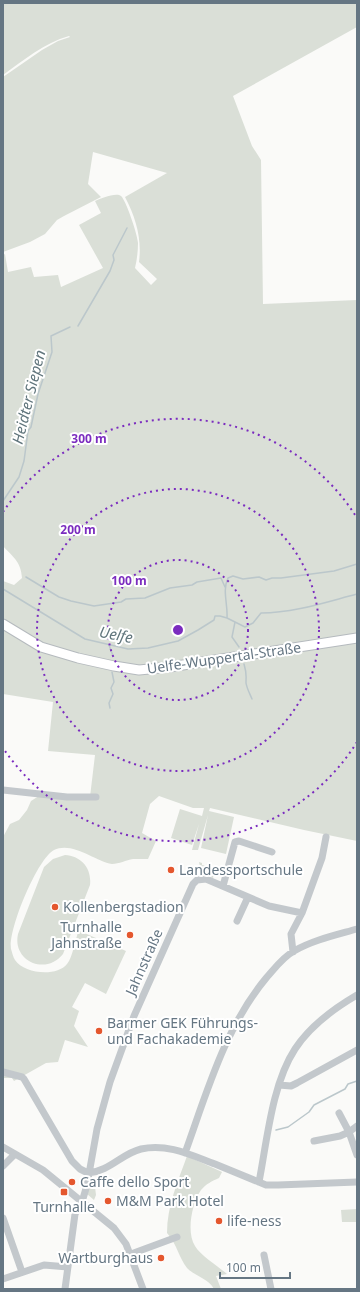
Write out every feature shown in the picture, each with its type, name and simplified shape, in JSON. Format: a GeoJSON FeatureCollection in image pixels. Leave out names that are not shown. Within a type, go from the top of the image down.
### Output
{"type":"FeatureCollection","features":[{"type":"Feature","properties":{"kind":"main road","name":"Uelfe-Wuppertal-Straße"},"geometry":{"type":"LineString","coordinates":[[3,624],[41,647],[52,651],[110,666],[139,670],[164,668],[357,638]]}},
{"type":"Feature","properties":{"kind":"street"},"geometry":{"type":"LineString","coordinates":[[3,790],[68,797],[96,797]]}},
{"type":"Feature","properties":{"kind":"street"},"geometry":{"type":"LineString","coordinates":[[293,952],[291,934],[302,912],[322,858],[326,837]]}},
{"type":"Feature","properties":{"kind":"street"},"geometry":{"type":"LineString","coordinates":[[272,852],[239,841],[235,842],[223,886],[269,906],[302,912]]}},
{"type":"Feature","properties":{"kind":"street","name":"Jahnstraße"},"geometry":{"type":"LineString","coordinates":[[65,1289],[75,1214],[82,1202],[87,1185],[96,1135],[107,1093],[125,1040],[194,884],[198,880],[206,879],[223,886]]}},
{"type":"Feature","properties":{"kind":"street"},"geometry":{"type":"LineString","coordinates":[[238,921],[248,897]]}},
{"type":"Feature","properties":{"kind":"street"},"geometry":{"type":"LineString","coordinates":[[185,1153],[219,1059],[234,1026],[255,991],[277,965],[293,952],[328,937],[357,929]]}},
{"type":"Feature","properties":{"kind":"street"},"geometry":{"type":"LineString","coordinates":[[259,1182],[279,1085],[294,1050],[309,1031],[330,1013],[357,995]]}},
{"type":"Feature","properties":{"kind":"street"},"geometry":{"type":"LineString","coordinates":[[279,1085],[291,1086],[357,1050]]}},
{"type":"Feature","properties":{"kind":"street"},"geometry":{"type":"LineString","coordinates":[[3,1072],[22,1077],[24,1079],[72,1161],[88,1173],[108,1168],[128,1155],[142,1149],[161,1148],[185,1153],[266,1185],[357,1182]]}},
{"type":"Feature","properties":{"kind":"street"},"geometry":{"type":"LineString","coordinates":[[339,1113],[357,1151]]}},
{"type":"Feature","properties":{"kind":"street"},"geometry":{"type":"LineString","coordinates":[[314,1141],[340,1136],[357,1126]]}},
{"type":"Feature","properties":{"kind":"street"},"geometry":{"type":"LineString","coordinates":[[3,1147],[43,1170],[114,1228],[126,1244],[143,1289]]}},
{"type":"Feature","properties":{"kind":"street"},"geometry":{"type":"LineString","coordinates":[[3,1166],[15,1154]]}},
{"type":"Feature","properties":{"kind":"street"},"geometry":{"type":"LineString","coordinates":[[3,1218],[22,1272]]}},
{"type":"Feature","properties":{"kind":"street"},"geometry":{"type":"LineString","coordinates":[[130,1254],[177,1237]]}},
{"type":"Feature","properties":{"kind":"street"},"geometry":{"type":"LineString","coordinates":[[264,1255],[271,1289]]}},
{"type":"Feature","properties":{"kind":"street"},"geometry":{"type":"LineString","coordinates":[[3,1279],[44,1265],[68,1267]]}},
{"type":"Feature","properties":{"kind":"shaded area"},"geometry":{"type":"Polygon","coordinates":[[[3,3],[357,3],[357,27],[233,96],[252,146],[261,160],[263,304],[357,300],[357,637],[135,668],[54,649],[3,622],[3,581],[14,585],[22,578],[20,568],[14,557],[3,546],[3,255],[5,254],[8,272],[31,267],[34,277],[58,275],[61,287],[103,268],[79,225],[101,213],[95,201],[108,196],[119,195],[126,204],[138,243],[135,268],[151,285],[157,279],[139,262],[139,237],[135,221],[125,197],[167,173],[93,152],[88,184],[101,197],[57,220],[45,234],[30,242],[3,252],[3,77],[42,50],[58,41],[70,37],[60,39],[43,47],[3,75],[3,3]]]}},
{"type":"Feature","properties":{"kind":"shaded area"},"geometry":{"type":"Polygon","coordinates":[[[3,626],[40,648],[140,670],[357,641],[357,841],[210,808],[209,811],[234,817],[226,854],[201,848],[208,815],[198,850],[192,850],[199,824],[192,845],[171,838],[180,809],[202,816],[204,808],[193,808],[159,796],[150,804],[142,833],[156,841],[148,859],[133,859],[112,864],[83,852],[68,848],[54,850],[47,856],[32,880],[19,912],[11,940],[11,949],[15,960],[19,965],[33,971],[56,971],[62,968],[69,961],[79,930],[126,951],[106,994],[85,983],[72,1007],[79,1011],[74,1026],[88,1047],[65,1040],[58,1062],[46,1063],[14,1081],[12,1078],[3,1078],[3,837],[10,824],[19,820],[27,810],[31,801],[42,794],[90,797],[95,755],[48,751],[53,702],[3,694],[3,626]]]}},
{"type":"Feature","properties":{"kind":"shaded area","name":"Kollenbergstadion"},"geometry":{"type":"Polygon","coordinates":[[[65,855],[76,858],[84,864],[89,873],[90,885],[63,954],[56,961],[48,964],[32,962],[25,958],[20,952],[18,934],[44,867],[53,859],[65,855]]]}},
{"type":"Feature","properties":{"kind":"shaded area"},"geometry":{"type":"Polygon","coordinates":[[[199,862],[202,863],[202,865],[216,868],[213,878],[202,875],[199,862]]]}},
{"type":"Feature","properties":{"kind":"shaded area"},"geometry":{"type":"Polygon","coordinates":[[[187,1156],[222,1172],[219,1178],[209,1183],[201,1190],[195,1202],[191,1218],[192,1240],[197,1250],[227,1274],[216,1276],[221,1289],[214,1289],[209,1282],[194,1274],[187,1268],[167,1233],[167,1223],[171,1203],[187,1156]]]}},
{"type":"Feature","properties":{"kind":"shaded area"},"geometry":{"type":"Polygon","coordinates":[[[93,1178],[95,1185],[93,1185],[93,1187],[95,1187],[96,1195],[94,1200],[87,1194],[93,1178]]]}},
{"type":"Feature","properties":{"kind":"shaded area"},"geometry":{"type":"Polygon","coordinates":[[[357,1209],[357,1222],[342,1222],[341,1210],[357,1209]]]}},
{"type":"Feature","properties":{"kind":"waterway","name":"Heidter Siepen"},"geometry":{"type":"LineString","coordinates":[[78,326],[110,271],[114,260],[113,255],[127,228]]}},
{"type":"Feature","properties":{"kind":"waterway","name":"Heidter Siepen"},"geometry":{"type":"LineString","coordinates":[[3,501],[19,477],[24,461],[28,431],[31,427],[38,394],[52,352],[51,336],[70,327]]}},
{"type":"Feature","properties":{"kind":"waterway","name":"Uelfe"},"geometry":{"type":"LineString","coordinates":[[3,589],[85,639],[128,649],[148,648],[178,641],[214,620],[215,616],[227,618],[225,588],[228,578],[233,576],[243,579],[259,577],[266,580],[334,571],[357,564]]}},
{"type":"Feature","properties":{"kind":"waterway"},"geometry":{"type":"LineString","coordinates":[[26,577],[59,597],[94,606],[121,602],[126,599],[145,598],[170,588],[192,585],[197,582],[221,578],[225,587]]}},
{"type":"Feature","properties":{"kind":"waterway"},"geometry":{"type":"LineString","coordinates":[[227,618],[245,627],[253,623],[261,613],[273,613],[298,609],[357,594]]}},
{"type":"Feature","properties":{"kind":"waterway"},"geometry":{"type":"LineString","coordinates":[[235,622],[232,637],[239,647]]}},
{"type":"Feature","properties":{"kind":"waterway"},"geometry":{"type":"LineString","coordinates":[[109,645],[113,656]]}},
{"type":"Feature","properties":{"kind":"waterway"},"geometry":{"type":"LineString","coordinates":[[244,664],[246,672],[246,685],[252,699]]}},
{"type":"Feature","properties":{"kind":"waterway"},"geometry":{"type":"LineString","coordinates":[[110,708],[109,703],[113,694],[111,688],[114,682],[112,672]]}},
{"type":"Feature","properties":{"kind":"waterway"},"geometry":{"type":"LineString","coordinates":[[276,1130],[288,1127],[309,1112],[314,1105],[345,1089],[348,1084],[357,1081]]}},
{"type":"Feature","properties":{"kind":"place","name":"Landessportschule"},"geometry":{"type":"Point","coordinates":[171,870]}},
{"type":"Feature","properties":{"kind":"place","name":"Kollenbergstadion"},"geometry":{"type":"Point","coordinates":[55,907]}},
{"type":"Feature","properties":{"kind":"place","name":"Turnhalle Jahnstraße"},"geometry":{"type":"Point","coordinates":[130,935]}},
{"type":"Feature","properties":{"kind":"place","name":"Barmer GEK Führungs- und Fachakademie"},"geometry":{"type":"Point","coordinates":[99,1031]}},
{"type":"Feature","properties":{"kind":"place","name":"Caffe dello Sport"},"geometry":{"type":"Point","coordinates":[72,1182]}},
{"type":"Feature","properties":{"kind":"place","name":"Turnhalle"},"geometry":{"type":"Point","coordinates":[64,1192]}},
{"type":"Feature","properties":{"kind":"place","name":"M&M Park Hotel"},"geometry":{"type":"Point","coordinates":[108,1201]}},
{"type":"Feature","properties":{"kind":"place","name":"life-ness"},"geometry":{"type":"Point","coordinates":[219,1221]}},
{"type":"Feature","properties":{"kind":"place","name":"Wartburghaus"},"geometry":{"type":"Point","coordinates":[161,1258]}}]}
